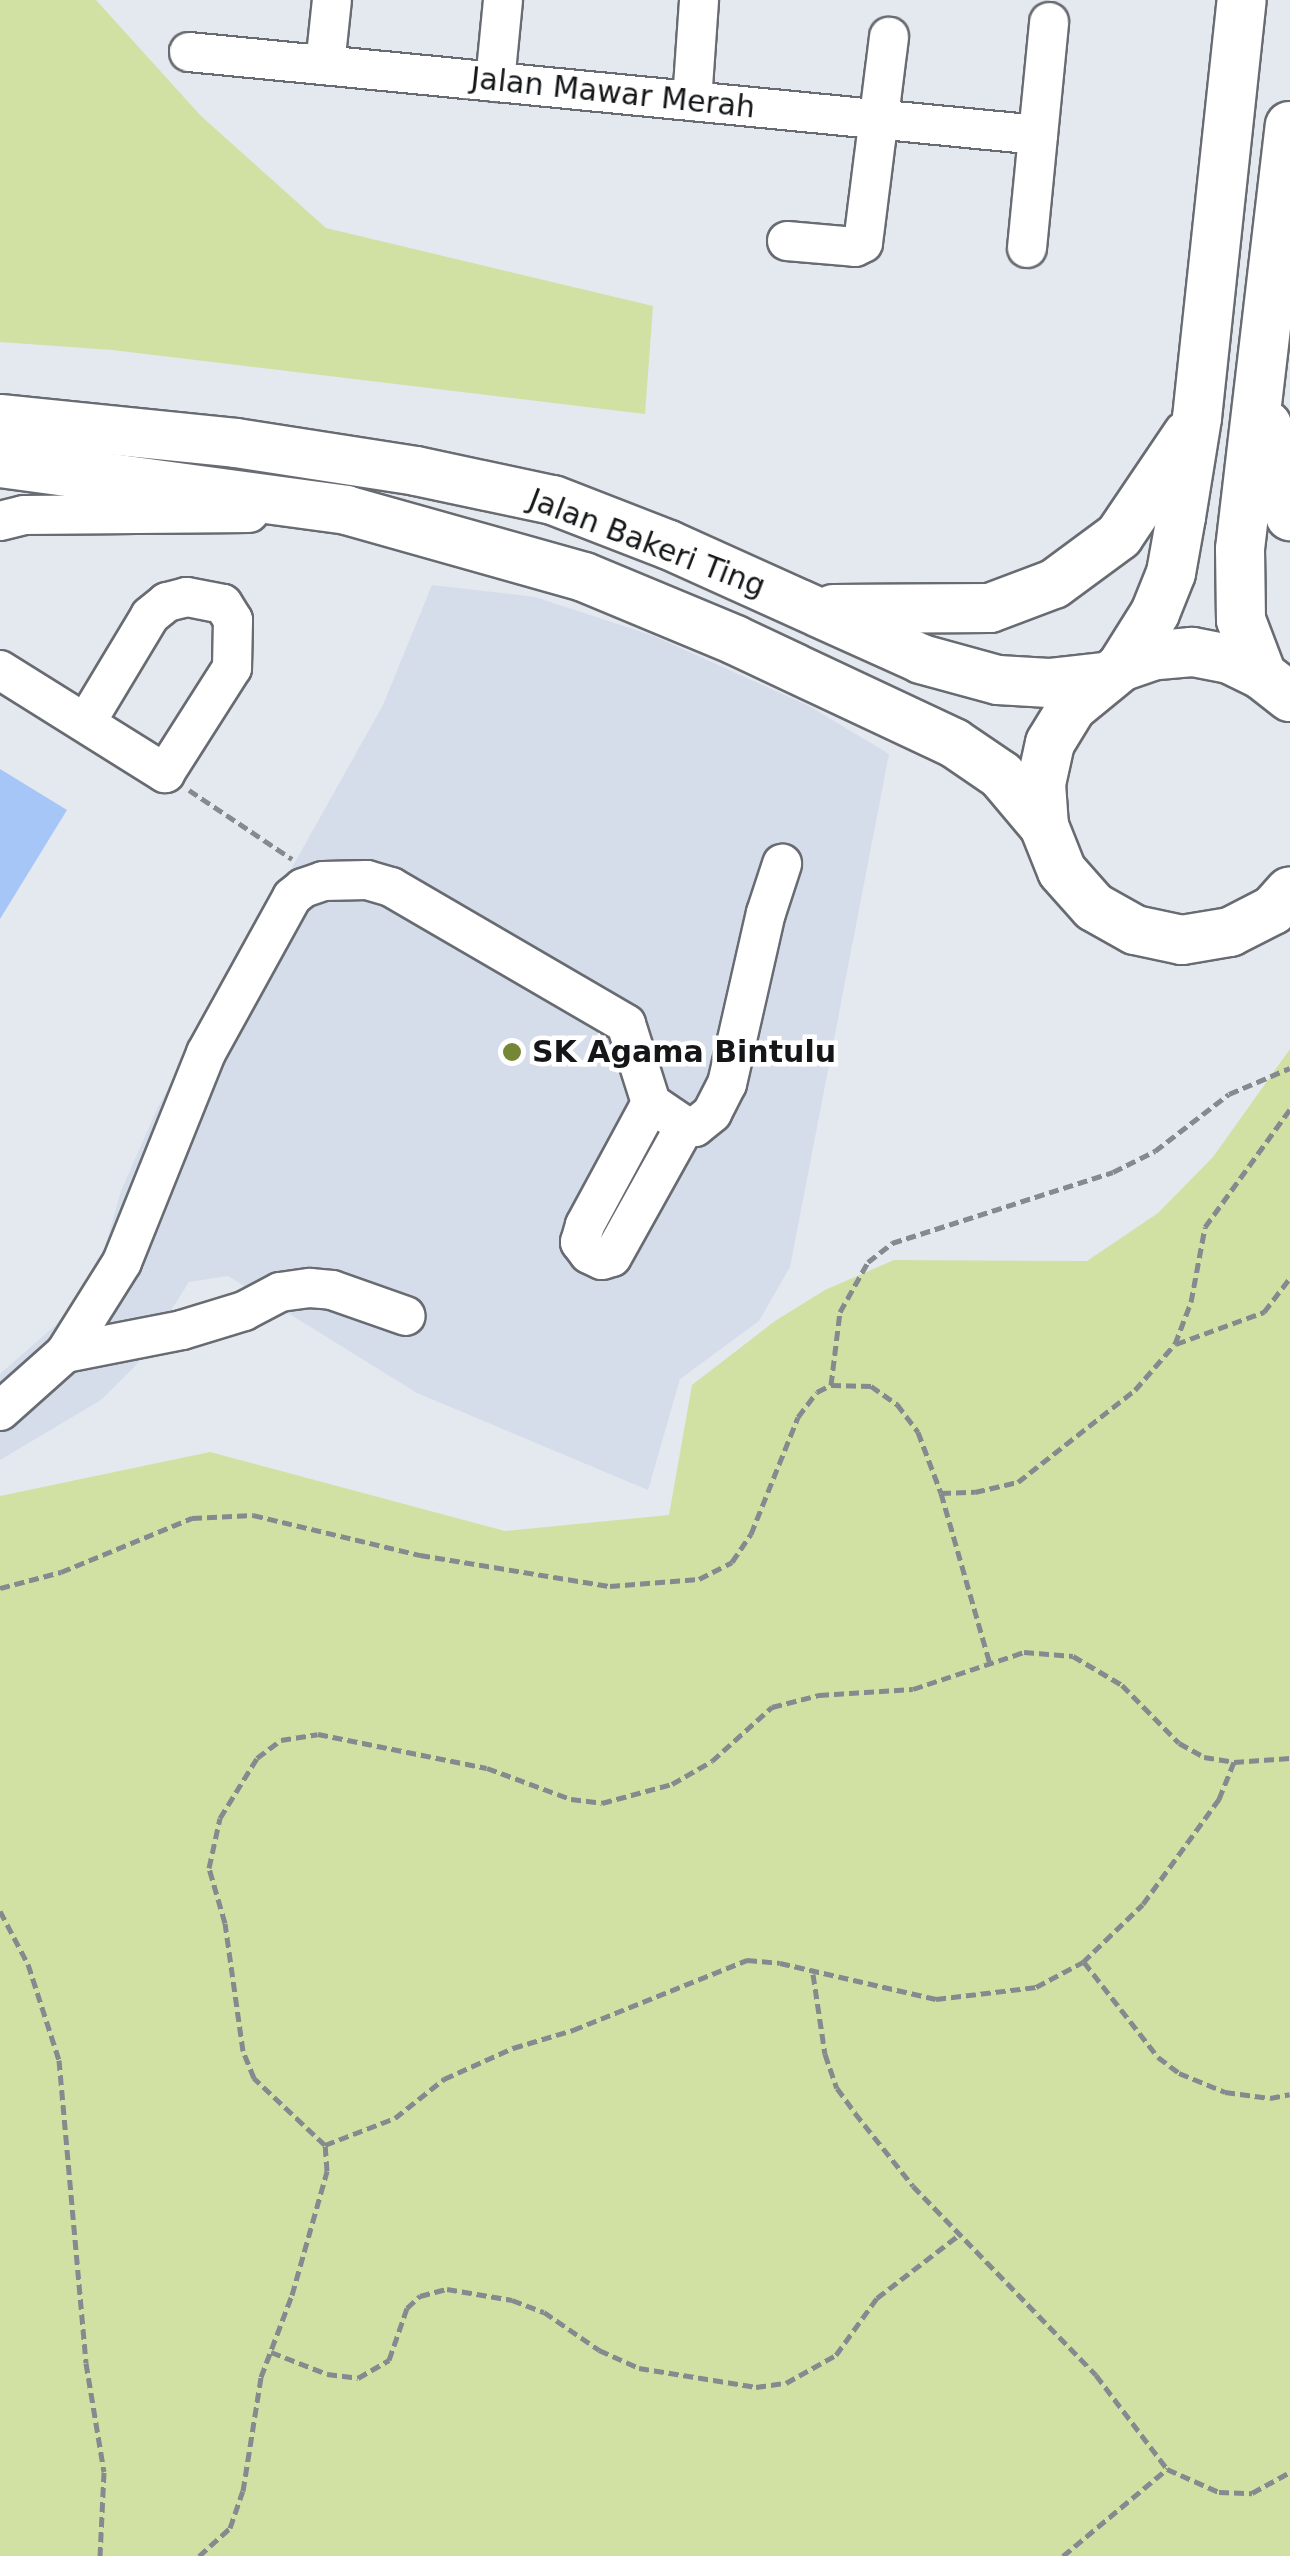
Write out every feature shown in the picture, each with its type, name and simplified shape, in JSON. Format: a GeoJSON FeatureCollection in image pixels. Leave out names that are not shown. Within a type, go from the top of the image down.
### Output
{"type":"FeatureCollection","features":[{"type":"Feature","properties":{"kind":"main road"},"geometry":{"type":"LineString","coordinates":[[1242,0],[1197,418],[1171,573],[1156,614],[1112,672],[1072,706],[1050,743],[1041,784],[1044,826],[1062,871],[1094,906],[1135,930],[1182,940],[1230,932],[1272,910],[1290,892]]}},
{"type":"Feature","properties":{"kind":"main road"},"geometry":{"type":"LineString","coordinates":[[1276,686],[1241,620],[1240,549],[1261,397],[1290,126]]}},
{"type":"Feature","properties":{"kind":"main road"},"geometry":{"type":"LineString","coordinates":[[1261,397],[1290,516]]}},
{"type":"Feature","properties":{"kind":"main road","name":"Jalan Bakeri Ting"},"geometry":{"type":"LineString","coordinates":[[0,418],[236,443],[416,471],[553,500],[920,659],[998,680],[1048,682],[1112,672],[1155,655],[1192,652],[1229,659],[1276,686]]}},
{"type":"Feature","properties":{"kind":"main road"},"geometry":{"type":"LineString","coordinates":[[809,608],[990,608],[1054,584],[1119,536],[1197,418]]}},
{"type":"Feature","properties":{"kind":"main road","name":"Jalan Bakeri Ting"},"geometry":{"type":"LineString","coordinates":[[0,463],[346,510],[584,577],[735,640],[954,743],[1000,775],[1044,826]]}},
{"type":"Feature","properties":{"kind":"street"},"geometry":{"type":"LineString","coordinates":[[326,65],[332,0]]}},
{"type":"Feature","properties":{"kind":"street"},"geometry":{"type":"LineString","coordinates":[[495,82],[503,0]]}},
{"type":"Feature","properties":{"kind":"street"},"geometry":{"type":"LineString","coordinates":[[692,101],[699,0]]}},
{"type":"Feature","properties":{"kind":"street"},"geometry":{"type":"LineString","coordinates":[[1027,248],[1049,22]]}},
{"type":"Feature","properties":{"kind":"street"},"geometry":{"type":"LineString","coordinates":[[787,241],[855,248],[863,242],[889,37]]}},
{"type":"Feature","properties":{"kind":"street","name":"Jalan Mawar Merah"},"geometry":{"type":"LineString","coordinates":[[189,52],[1038,135]]}},
{"type":"Feature","properties":{"kind":"street"},"geometry":{"type":"LineString","coordinates":[[0,520],[24,515],[346,510]]}},
{"type":"Feature","properties":{"kind":"street"},"geometry":{"type":"LineString","coordinates":[[0,670],[165,774],[232,668],[233,620],[223,604],[188,597],[167,602],[150,616],[87,722]]}},
{"type":"Feature","properties":{"kind":"street"},"geometry":{"type":"LineString","coordinates":[[0,1411],[65,1353],[122,1262],[206,1053],[292,897],[323,880],[367,880],[391,887],[626,1024],[651,1103],[685,1126],[695,1126],[712,1113],[728,1084],[782,864]]}},
{"type":"Feature","properties":{"kind":"street"},"geometry":{"type":"LineString","coordinates":[[651,1103],[585,1225],[580,1242],[588,1254],[602,1260],[612,1257],[685,1126]]}},
{"type":"Feature","properties":{"kind":"street"},"geometry":{"type":"LineString","coordinates":[[65,1353],[182,1330],[244,1311],[280,1292],[310,1288],[332,1290],[406,1316]]}},
{"type":"Feature","properties":{"kind":"path"},"geometry":{"type":"LineString","coordinates":[[165,774],[323,880]]}},
{"type":"Feature","properties":{"kind":"path"},"geometry":{"type":"LineString","coordinates":[[831,1385],[840,1312],[868,1262],[892,1243],[1113,1172],[1155,1151],[1229,1094],[1290,1068]]}},
{"type":"Feature","properties":{"kind":"path"},"geometry":{"type":"LineString","coordinates":[[941,1493],[974,1492],[1018,1482],[1135,1390],[1175,1344],[1192,1302],[1205,1227],[1290,1109]]}},
{"type":"Feature","properties":{"kind":"path"},"geometry":{"type":"LineString","coordinates":[[1175,1344],[1264,1312],[1290,1278]]}},
{"type":"Feature","properties":{"kind":"path"},"geometry":{"type":"LineString","coordinates":[[0,1588],[61,1572],[192,1518],[254,1515],[420,1555],[610,1586],[699,1580],[732,1562],[752,1534],[798,1417],[817,1392],[831,1385],[872,1386],[897,1404],[918,1432],[941,1493],[990,1664]]}},
{"type":"Feature","properties":{"kind":"path"},"geometry":{"type":"LineString","coordinates":[[199,2556],[230,2528],[236,2510],[262,2377],[292,2295],[327,2171],[325,2145],[254,2078],[242,2050],[225,1923],[209,1868],[220,1818],[256,1758],[281,1740],[318,1734],[487,1768],[571,1799],[602,1803],[686,1776],[712,1761],[772,1706],[819,1695],[913,1689],[1024,1652],[1073,1656],[1122,1685],[1179,1743],[1204,1758],[1234,1762],[1290,1758]]}},
{"type":"Feature","properties":{"kind":"path"},"geometry":{"type":"LineString","coordinates":[[325,2145],[395,2118],[444,2078],[512,2048],[573,2030],[747,1960],[780,1962],[813,1974],[936,1998],[1036,1987],[1084,1962],[1143,1904],[1179,1860],[1218,1799],[1234,1762]]}},
{"type":"Feature","properties":{"kind":"path"},"geometry":{"type":"LineString","coordinates":[[0,1910],[28,1964],[59,2060],[86,2362],[104,2472],[100,2556]]}},
{"type":"Feature","properties":{"kind":"path"},"geometry":{"type":"LineString","coordinates":[[1084,1962],[1158,2057],[1179,2073],[1224,2092],[1270,2098],[1290,2094]]}},
{"type":"Feature","properties":{"kind":"path"},"geometry":{"type":"LineString","coordinates":[[813,1974],[825,2054],[838,2088],[913,2186],[1096,2376],[1168,2469],[1219,2492],[1252,2493],[1290,2472]]}},
{"type":"Feature","properties":{"kind":"path"},"geometry":{"type":"LineString","coordinates":[[271,2352],[327,2374],[358,2378],[389,2360],[407,2308],[420,2296],[447,2290],[512,2300],[544,2312],[600,2350],[639,2368],[756,2387],[786,2384],[836,2355],[877,2298],[960,2234]]}},
{"type":"Feature","properties":{"kind":"path"},"geometry":{"type":"LineString","coordinates":[[1063,2556],[1168,2469]]}},
{"type":"Feature","properties":{"kind":"shaded area","name":"SK Agama Bintulu"},"geometry":{"type":"Polygon","coordinates":[[[432,585],[535,597],[654,636],[809,706],[889,754],[790,1267],[759,1321],[680,1379],[648,1490],[417,1393],[228,1276],[189,1282],[137,1364],[101,1400],[0,1460],[0,1374],[92,1293],[121,1191],[158,1107],[383,705],[432,585]]]}},
{"type":"Feature","properties":{"kind":"green space"},"geometry":{"type":"Polygon","coordinates":[[[0,0],[96,0],[201,116],[326,228],[653,306],[645,414],[112,350],[0,342],[0,0]]]}},
{"type":"Feature","properties":{"kind":"green space"},"geometry":{"type":"Polygon","coordinates":[[[1290,1049],[1290,2556],[0,2556],[0,1496],[210,1452],[505,1531],[669,1515],[692,1385],[775,1321],[825,1290],[894,1260],[1087,1261],[1158,1213],[1213,1157],[1290,1049]]]}},
{"type":"Feature","properties":{"kind":"building"},"geometry":{"type":"Polygon","coordinates":[[[0,769],[67,810],[0,919],[0,769]]]}},
{"type":"Feature","properties":{"kind":"place","name":"SK Agama Bintulu"},"geometry":{"type":"Point","coordinates":[512,1052]}}]}
